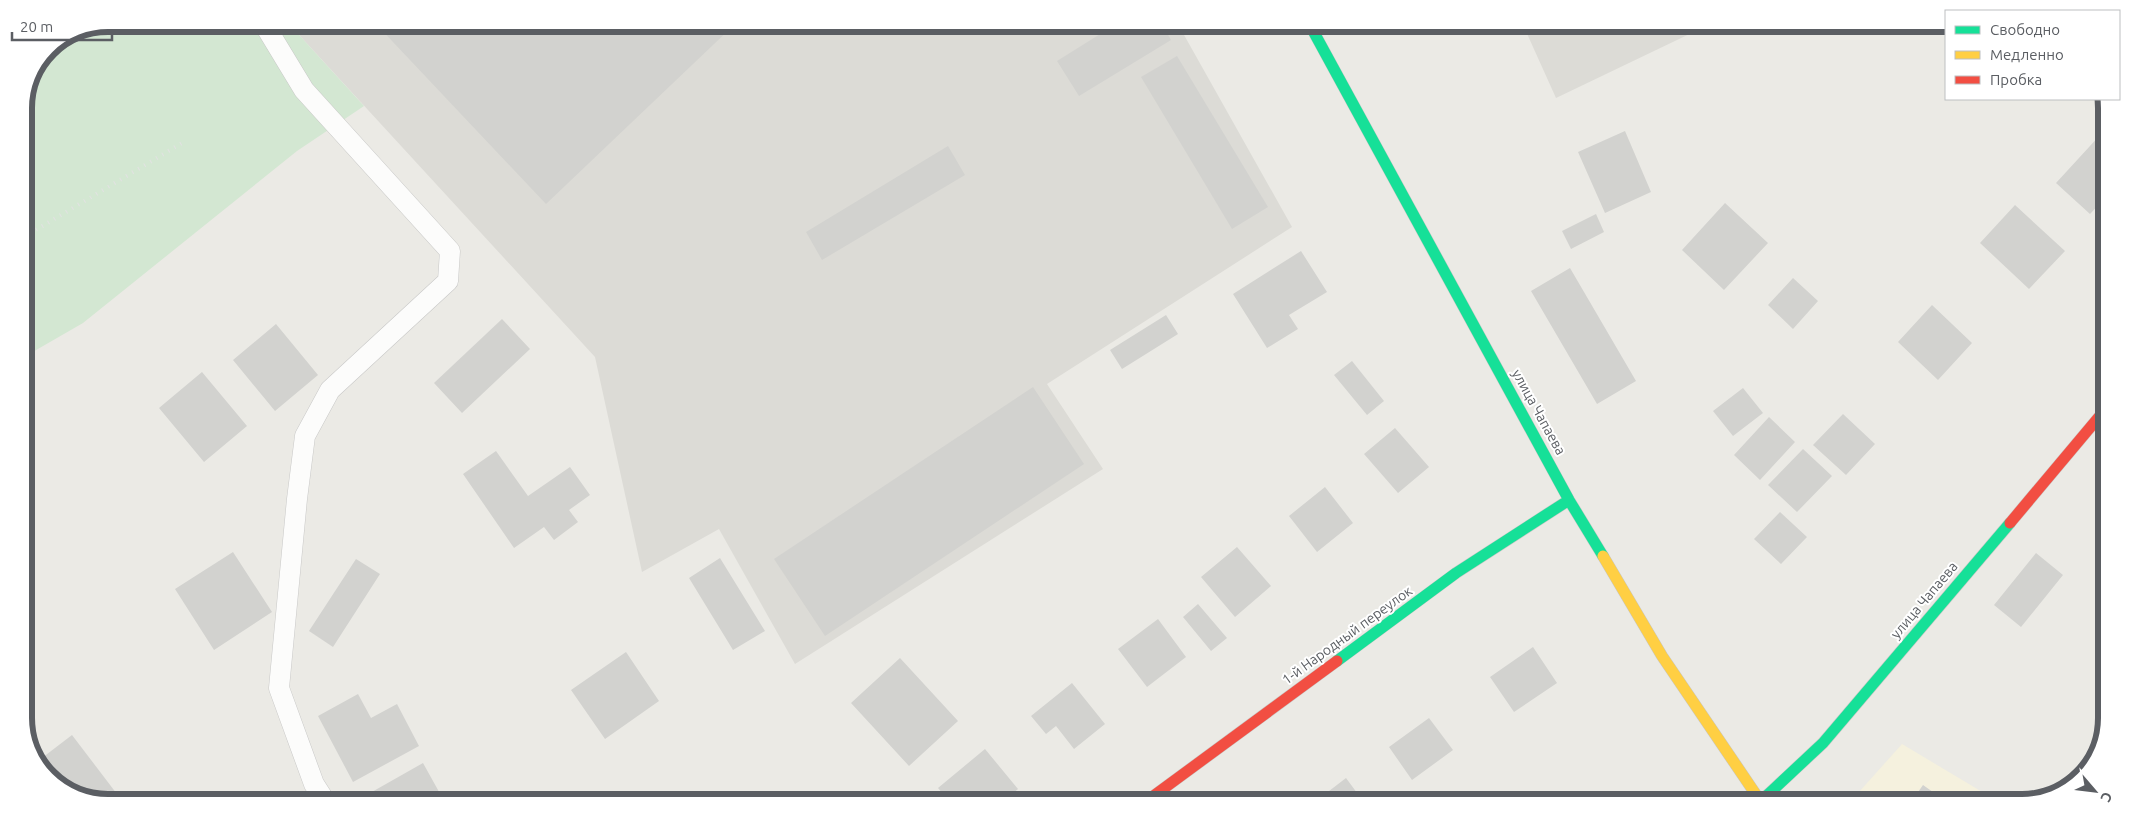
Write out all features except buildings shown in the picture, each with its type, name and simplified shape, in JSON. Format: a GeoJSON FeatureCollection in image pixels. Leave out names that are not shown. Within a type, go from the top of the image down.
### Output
{"type":"FeatureCollection","features":[{"type":"Feature","properties":{"kind":"street","name":"улица Чапаева"},"geometry":{"type":"LineString","coordinates":[[1314,32],[1569,500],[1662,656],[1755,794]]}},
{"type":"Feature","properties":{"kind":"street","name":"улица Чапаева"},"geometry":{"type":"LineString","coordinates":[[1768,794],[1823,743],[2098,419]]}},
{"type":"Feature","properties":{"kind":"street","name":"1-й Народный переулок"},"geometry":{"type":"LineString","coordinates":[[1156,794],[1456,573],[1569,500]]}},
{"type":"Feature","properties":{"kind":"lane"},"geometry":{"type":"LineString","coordinates":[[269,32],[304,90],[450,250],[448,281],[330,390],[306,436],[297,499],[279,688],[314,784],[320,794]]}},
{"type":"Feature","properties":{"kind":"shaded area"},"geometry":{"type":"Polygon","coordinates":[[[296,32],[1182,32],[1292,227],[1047,384],[1103,469],[795,664],[719,529],[642,572],[595,357],[296,32]]]}},
{"type":"Feature","properties":{"kind":"shaded area"},"geometry":{"type":"Polygon","coordinates":[[[1526,32],[1694,32],[1556,98],[1526,32]]]}},
{"type":"Feature","properties":{"kind":"shaded area"},"geometry":{"type":"Polygon","coordinates":[[[1902,744],[1986,794],[1857,794],[1902,744]]]}},
{"type":"Feature","properties":{"kind":"green space"},"geometry":{"type":"Polygon","coordinates":[[[109,32],[296,32],[364,106],[297,151],[83,323],[32,352],[32,109],[38,79],[45,66],[66,45],[79,38],[94,34],[109,32]]]}},
{"type":"Feature","properties":{"kind":"railway"},"geometry":{"type":"LineString","coordinates":[[32,232],[182,143]]}},
{"type":"Feature","properties":{"kind":"traffic: fast"},"geometry":{"type":"LineString","coordinates":[[1314,32],[1569,500],[1603,556]]}},
{"type":"Feature","properties":{"kind":"traffic: fast"},"geometry":{"type":"LineString","coordinates":[[1337,661],[1456,573],[1569,500]]}},
{"type":"Feature","properties":{"kind":"traffic: fast"},"geometry":{"type":"LineString","coordinates":[[1769,794],[1823,743],[2010,523]]}},
{"type":"Feature","properties":{"kind":"traffic: slow"},"geometry":{"type":"LineString","coordinates":[[1603,556],[1662,656],[1756,794]]}},
{"type":"Feature","properties":{"kind":"traffic: jam"},"geometry":{"type":"LineString","coordinates":[[2010,523],[2098,419]]}},
{"type":"Feature","properties":{"kind":"traffic: jam"},"geometry":{"type":"LineString","coordinates":[[1156,794],[1337,661]]}}]}
